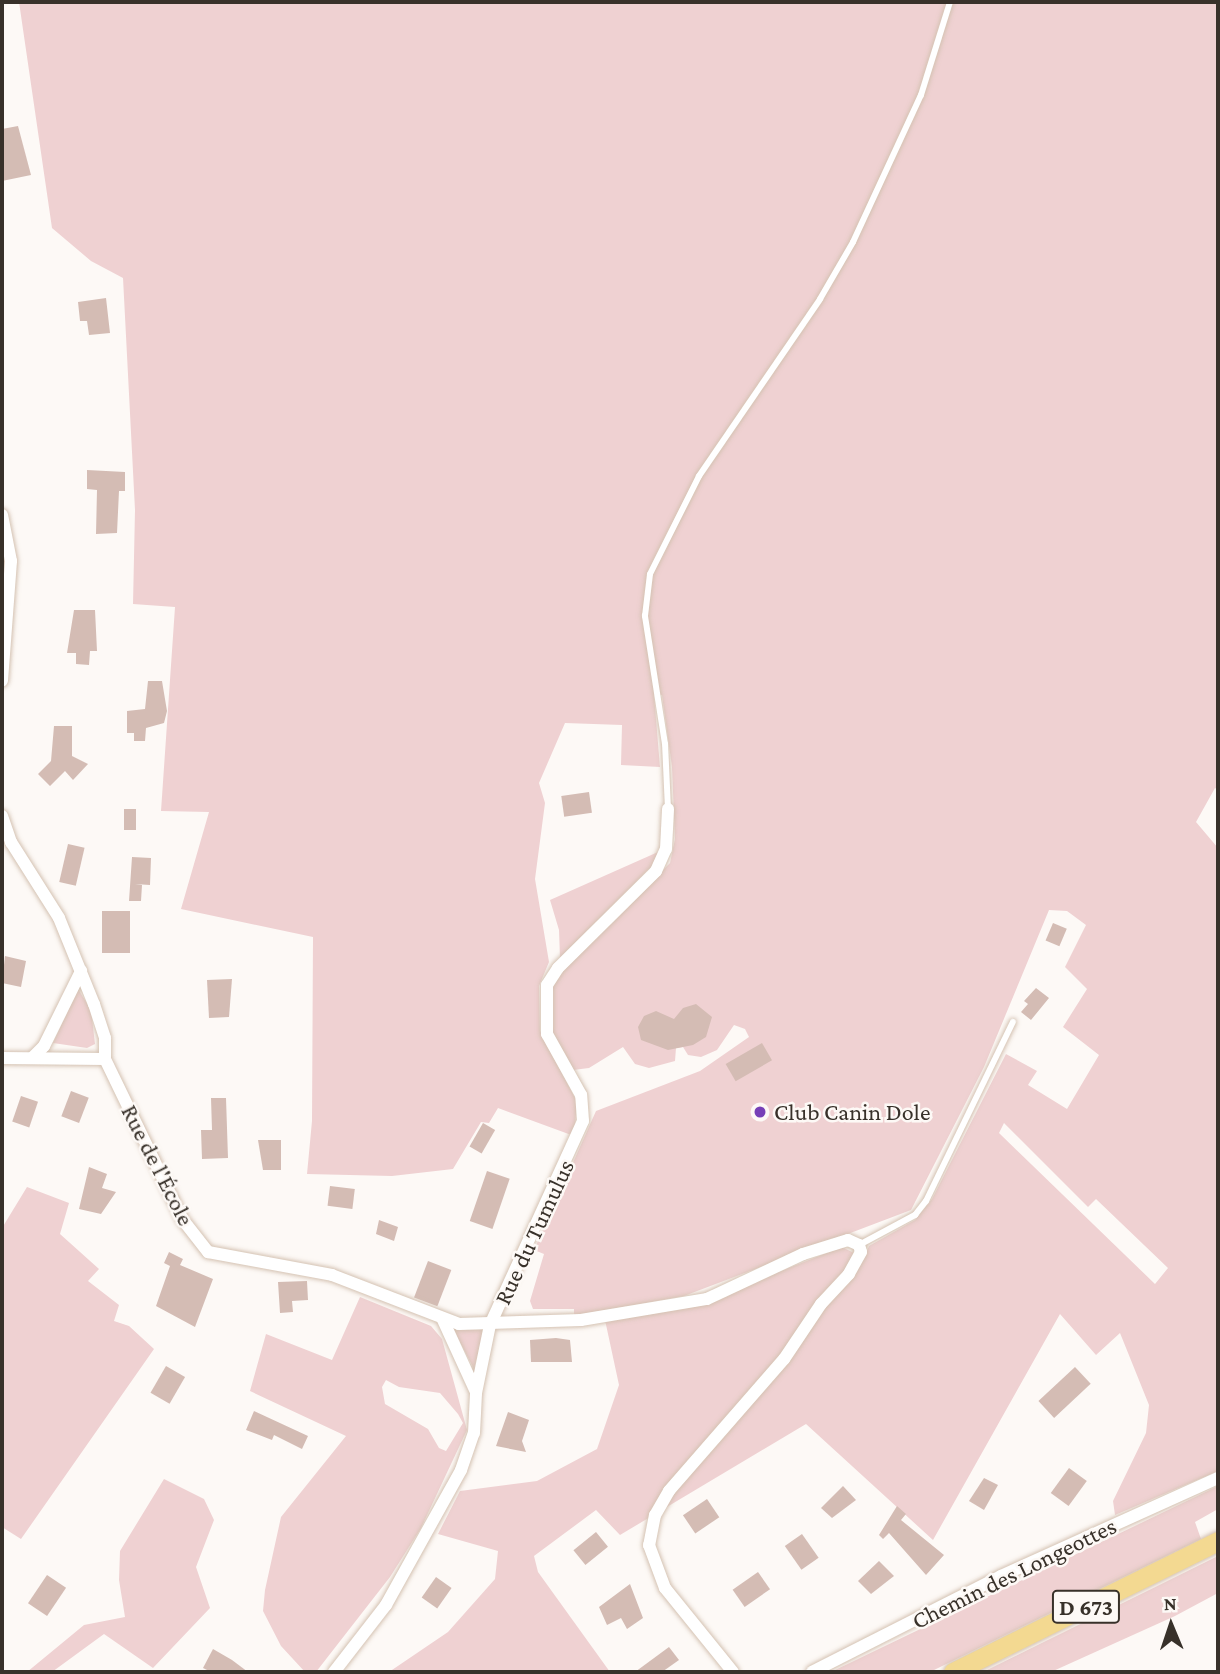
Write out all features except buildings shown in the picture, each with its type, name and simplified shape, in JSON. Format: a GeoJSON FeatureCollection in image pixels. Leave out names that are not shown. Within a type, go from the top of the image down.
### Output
{"type":"FeatureCollection","features":[{"type":"Feature","properties":{"kind":"main road","name":"D 673"},"geometry":{"type":"LineString","coordinates":[[953,1672],[1218,1541]]}},
{"type":"Feature","properties":{"kind":"street"},"geometry":{"type":"LineString","coordinates":[[2,515],[11,561],[2,681]]}},
{"type":"Feature","properties":{"kind":"street","name":"Rue du Tumulus"},"geometry":{"type":"LineString","coordinates":[[334,1672],[386,1605],[450,1493],[474,1433],[476,1393],[490,1325],[583,1121],[581,1095],[547,1034],[547,985],[558,968],[656,871],[666,849],[668,809]]}},
{"type":"Feature","properties":{"kind":"street","name":"Rue de l'École"},"geometry":{"type":"LineString","coordinates":[[2,816],[10,842],[59,918],[105,1038],[104,1059],[183,1220],[208,1252],[332,1275],[443,1320],[490,1325],[582,1320],[707,1299],[803,1254],[848,1240],[859,1245]]}},
{"type":"Feature","properties":{"kind":"street"},"geometry":{"type":"LineString","coordinates":[[32,1058],[50,1035],[81,971]]}},
{"type":"Feature","properties":{"kind":"street"},"geometry":{"type":"LineString","coordinates":[[2,1058],[104,1059]]}},
{"type":"Feature","properties":{"kind":"street"},"geometry":{"type":"LineString","coordinates":[[733,1672],[665,1588],[649,1545],[655,1515],[669,1491],[784,1359],[821,1304],[849,1273],[862,1252],[859,1245]]}},
{"type":"Feature","properties":{"kind":"street"},"geometry":{"type":"LineString","coordinates":[[443,1320],[476,1393]]}},
{"type":"Feature","properties":{"kind":"street","name":"Chemin des Longeottes"},"geometry":{"type":"LineString","coordinates":[[812,1672],[1001,1576],[1218,1479]]}},
{"type":"Feature","properties":{"kind":"lane"},"geometry":{"type":"LineString","coordinates":[[668,809],[665,744],[645,617],[650,575],[699,475],[820,299],[853,242],[921,95],[950,2]]}},
{"type":"Feature","properties":{"kind":"lane"},"geometry":{"type":"LineString","coordinates":[[859,1245],[915,1215],[926,1201],[1013,1022]]}},
{"type":"Feature","properties":{"kind":"shaded area"},"geometry":{"type":"Polygon","coordinates":[[[19,2],[1218,2],[1218,790],[1215,788],[1196,822],[1218,848],[1218,1471],[1115,1515],[1113,1501],[1146,1433],[1149,1405],[1120,1333],[1096,1355],[1060,1314],[933,1540],[806,1424],[620,1535],[596,1510],[534,1556],[538,1572],[610,1672],[389,1672],[448,1632],[495,1579],[498,1551],[438,1534],[460,1491],[537,1481],[597,1449],[619,1385],[605,1320],[690,1307],[842,1247],[864,1258],[869,1246],[915,1220],[932,1199],[1006,1054],[1037,1071],[1028,1085],[1067,1109],[1099,1055],[1063,1027],[1087,989],[1065,967],[1086,925],[1067,911],[1049,910],[984,1067],[911,1210],[684,1296],[574,1316],[574,1309],[533,1309],[530,1301],[544,1254],[534,1250],[596,1111],[700,1071],[749,1037],[745,1029],[734,1025],[717,1050],[701,1057],[688,1055],[683,1047],[676,1048],[675,1061],[649,1068],[635,1064],[623,1047],[589,1068],[573,1070],[554,1041],[549,1000],[556,978],[670,863],[675,839],[672,767],[662,695],[654,695],[660,767],[621,765],[622,725],[565,723],[539,783],[545,803],[535,879],[549,962],[539,986],[540,1031],[577,1102],[574,1136],[498,1108],[489,1123],[481,1122],[453,1169],[392,1176],[307,1174],[312,1121],[313,937],[181,909],[209,812],[161,811],[175,607],[133,604],[135,510],[123,278],[91,261],[52,228],[19,2]],[[1004,1123],[999,1133],[1155,1284],[1168,1268],[1096,1199],[1088,1207],[1004,1123]]]}},
{"type":"Feature","properties":{"kind":"shaded area"},"geometry":{"type":"Polygon","coordinates":[[[658,852],[652,866],[560,958],[559,930],[550,900],[658,852]]]}},
{"type":"Feature","properties":{"kind":"shaded area"},"geometry":{"type":"Polygon","coordinates":[[[78,989],[91,1010],[95,1044],[87,1048],[53,1043],[78,989]]]}},
{"type":"Feature","properties":{"kind":"shaded area"},"geometry":{"type":"Polygon","coordinates":[[[27,1187],[69,1203],[60,1234],[99,1269],[88,1281],[119,1305],[114,1321],[129,1326],[154,1349],[21,1539],[2,1527],[2,1228],[27,1187]]]}},
{"type":"Feature","properties":{"kind":"shaded area"},"geometry":{"type":"Polygon","coordinates":[[[360,1297],[431,1326],[442,1339],[467,1430],[421,1528],[390,1577],[316,1672],[305,1672],[281,1646],[263,1611],[265,1590],[281,1517],[346,1436],[250,1391],[266,1334],[332,1360],[360,1297]],[[386,1380],[382,1387],[385,1404],[428,1429],[439,1448],[446,1451],[463,1423],[458,1414],[440,1393],[399,1387],[386,1380]]]}},
{"type":"Feature","properties":{"kind":"shaded area"},"geometry":{"type":"Polygon","coordinates":[[[453,1329],[484,1330],[474,1369],[453,1329]]]}},
{"type":"Feature","properties":{"kind":"shaded area"},"geometry":{"type":"Polygon","coordinates":[[[164,1479],[204,1499],[214,1520],[196,1567],[210,1608],[153,1668],[104,1634],[52,1672],[27,1672],[84,1625],[125,1617],[119,1580],[120,1551],[164,1479]]]}},
{"type":"Feature","properties":{"kind":"shaded area"},"geometry":{"type":"Polygon","coordinates":[[[1218,1486],[1218,1509],[1195,1522],[1201,1539],[930,1672],[831,1672],[1218,1486]]]}},
{"type":"Feature","properties":{"kind":"shaded area"},"geometry":{"type":"Polygon","coordinates":[[[1218,1556],[1218,1593],[1175,1616],[1051,1672],[983,1672],[1218,1556]]]}},
{"type":"Feature","properties":{"kind":"place","name":"Club Canin Dole"},"geometry":{"type":"Point","coordinates":[760,1112]}}]}
